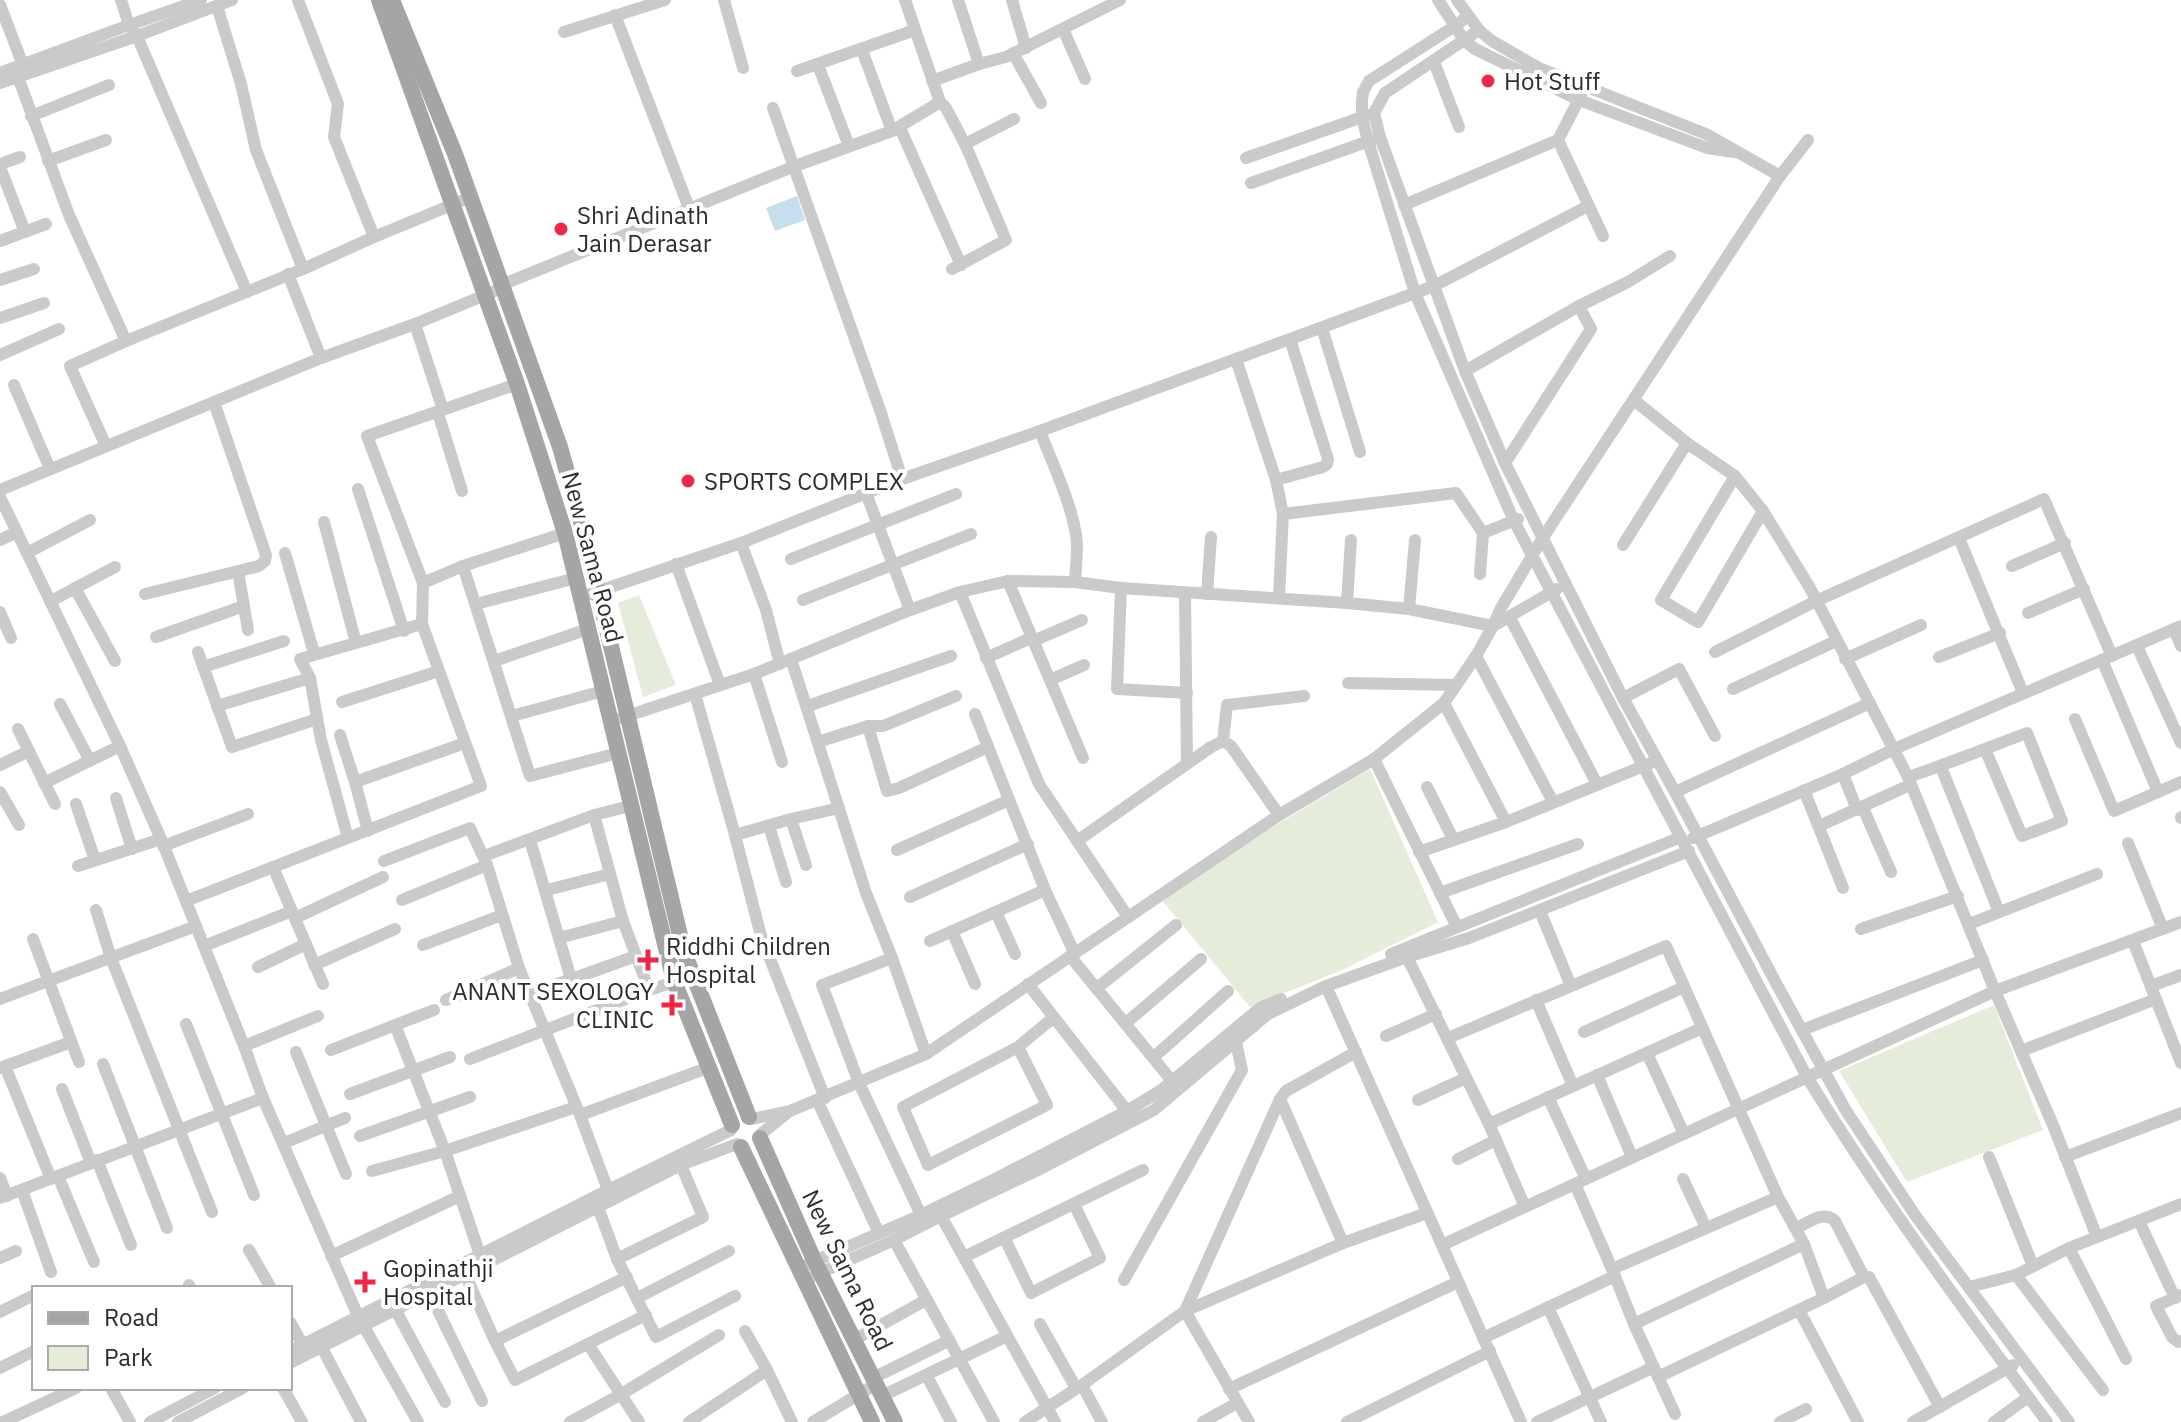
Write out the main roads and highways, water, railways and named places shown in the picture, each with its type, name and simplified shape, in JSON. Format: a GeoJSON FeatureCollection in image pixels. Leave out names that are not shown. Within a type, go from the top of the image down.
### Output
{"type":"FeatureCollection","features":[{"type":"Feature","properties":{"kind":"main road","name":"New Sama Road"},"geometry":{"type":"LineString","coordinates":[[386,3],[455,154],[560,447],[583,529],[684,952],[751,1118]]}},
{"type":"Feature","properties":{"kind":"main road","name":"New Sama Road"},"geometry":{"type":"LineString","coordinates":[[386,3],[565,533],[674,981],[735,1137],[872,1422]]}},
{"type":"Feature","properties":{"kind":"main road"},"geometry":{"type":"LineString","coordinates":[[740,1118],[751,1118],[758,1124],[760,1136],[752,1146],[735,1137],[740,1118]]}},
{"type":"Feature","properties":{"kind":"main road","name":"New Sama Road"},"geometry":{"type":"LineString","coordinates":[[760,1136],[817,1266],[895,1422]]}},
{"type":"Feature","properties":{"kind":"water"},"geometry":{"type":"Polygon","coordinates":[[[797,196],[805,220],[775,231],[766,208],[797,196]]]}},
{"type":"Feature","properties":{"kind":"place","name":"Hot Stuff"},"geometry":{"type":"Point","coordinates":[1488,81]}},
{"type":"Feature","properties":{"kind":"place","name":"Shri Adinath Jain Derasar"},"geometry":{"type":"Point","coordinates":[561,229]}},
{"type":"Feature","properties":{"kind":"place","name":"SPORTS COMPLEX"},"geometry":{"type":"Point","coordinates":[688,481]}},
{"type":"Feature","properties":{"kind":"place","name":"Riddhi Children Hospital"},"geometry":{"type":"Point","coordinates":[648,960]}},
{"type":"Feature","properties":{"kind":"place","name":"ANANT SEXOLOGY CLINIC"},"geometry":{"type":"Point","coordinates":[672,1005]}},
{"type":"Feature","properties":{"kind":"place","name":"Gopinathji Hospital"},"geometry":{"type":"Point","coordinates":[365,1282]}}]}
